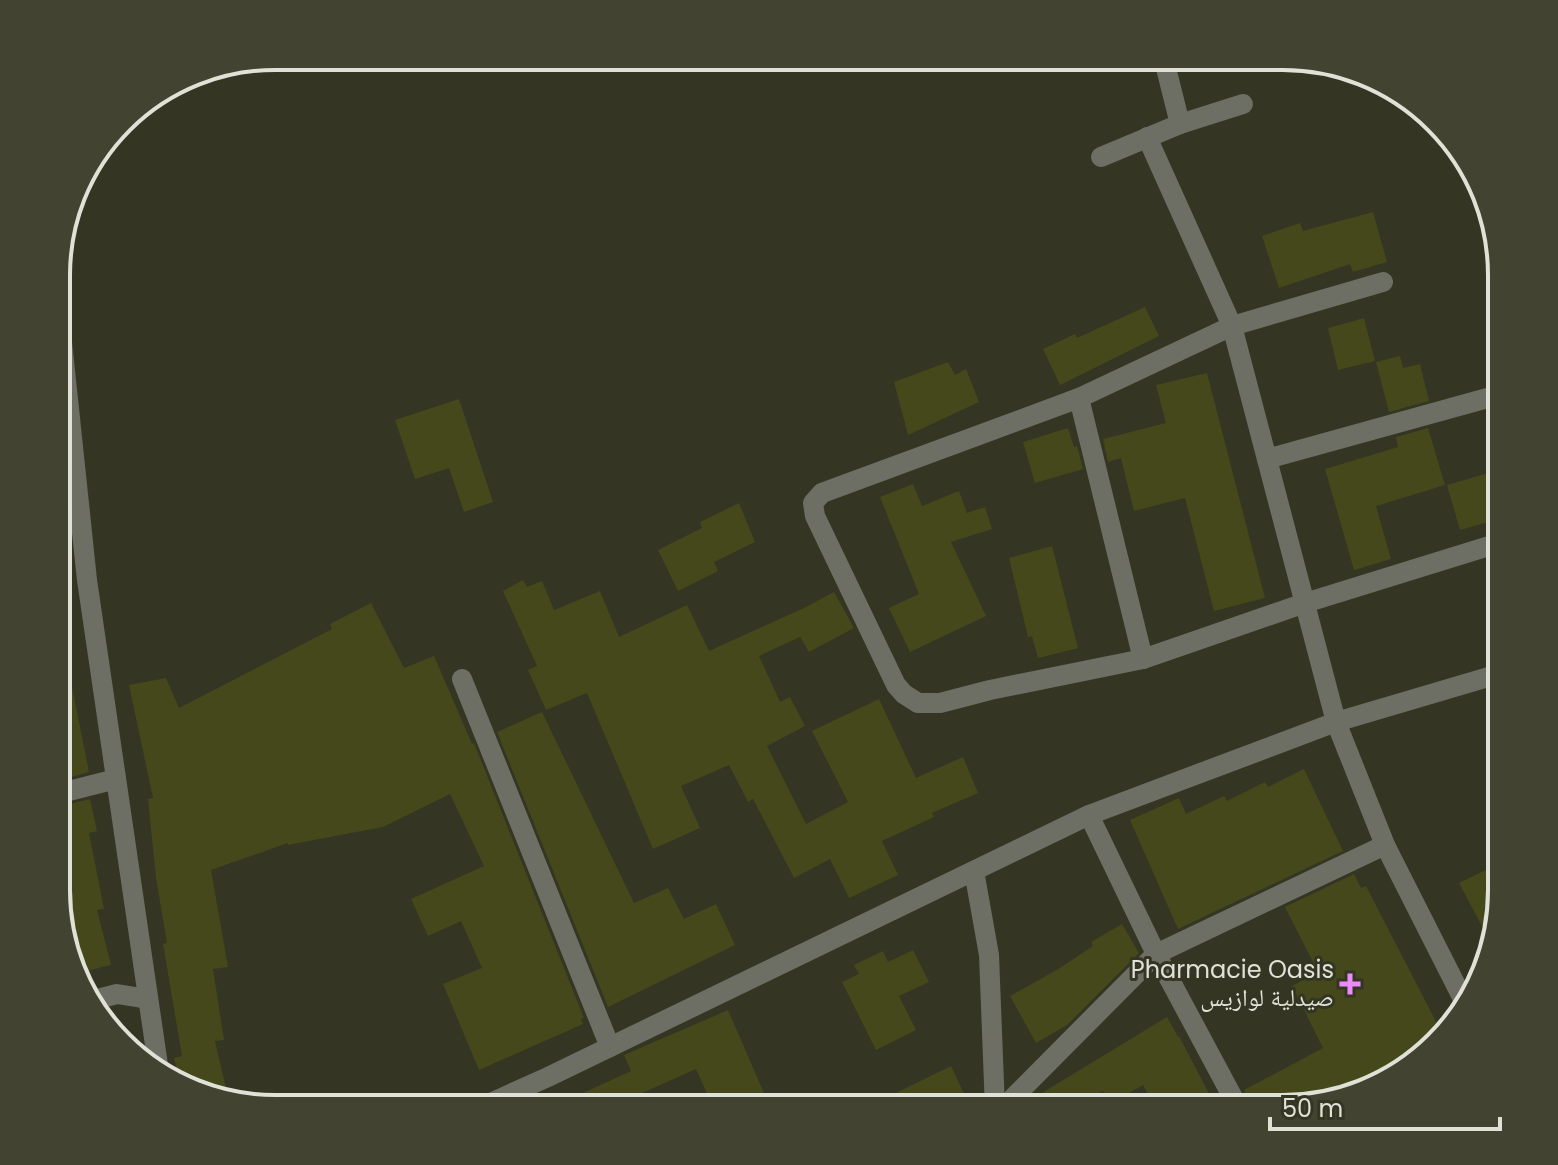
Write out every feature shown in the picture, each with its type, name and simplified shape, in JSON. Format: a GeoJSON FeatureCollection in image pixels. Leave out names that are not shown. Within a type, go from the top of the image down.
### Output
{"type":"FeatureCollection","features":[{"type":"Feature","properties":{"kind":"street"},"geometry":{"type":"LineString","coordinates":[[1166,70],[1180,124]]}},
{"type":"Feature","properties":{"kind":"street"},"geometry":{"type":"LineString","coordinates":[[1101,157],[1180,124],[1243,104]]}},
{"type":"Feature","properties":{"kind":"street"},"geometry":{"type":"LineString","coordinates":[[1147,137],[1232,326],[1336,722],[1385,845],[1460,993]]}},
{"type":"Feature","properties":{"kind":"street"},"geometry":{"type":"LineString","coordinates":[[1383,282],[1232,326],[1079,398],[822,493],[813,503],[815,516],[896,685],[918,703],[940,703],[1143,659],[1305,603],[1488,546]]}},
{"type":"Feature","properties":{"kind":"street"},"geometry":{"type":"LineString","coordinates":[[1079,398],[1143,659]]}},
{"type":"Feature","properties":{"kind":"street"},"geometry":{"type":"LineString","coordinates":[[1267,459],[1488,398]]}},
{"type":"Feature","properties":{"kind":"street"},"geometry":{"type":"LineString","coordinates":[[70,493],[87,580],[157,1058]]}},
{"type":"Feature","properties":{"kind":"street"},"geometry":{"type":"LineString","coordinates":[[508,1095],[1089,815],[1336,722],[1488,677]]}},
{"type":"Feature","properties":{"kind":"street"},"geometry":{"type":"LineString","coordinates":[[462,679],[610,1047]]}},
{"type":"Feature","properties":{"kind":"street"},"geometry":{"type":"LineString","coordinates":[[70,791],[116,779]]}},
{"type":"Feature","properties":{"kind":"street"},"geometry":{"type":"LineString","coordinates":[[1089,815],[1156,954],[1232,1095]]}},
{"type":"Feature","properties":{"kind":"street"},"geometry":{"type":"LineString","coordinates":[[1016,1095],[1156,954],[1385,845]]}},
{"type":"Feature","properties":{"kind":"street"},"geometry":{"type":"LineString","coordinates":[[974,871],[989,955],[994,1095]]}},
{"type":"Feature","properties":{"kind":"street"},"geometry":{"type":"LineString","coordinates":[[101,998],[117,994],[148,999]]}},
{"type":"Feature","properties":{"kind":"building"},"geometry":{"type":"Polygon","coordinates":[[[1373,212],[1387,262],[1353,272],[1350,264],[1279,288],[1262,236],[1300,223],[1303,231],[1373,212]]]}},
{"type":"Feature","properties":{"kind":"building"},"geometry":{"type":"Polygon","coordinates":[[[1145,307],[1159,336],[1060,385],[1043,349],[1075,334],[1077,338],[1145,307]]]}},
{"type":"Feature","properties":{"kind":"building"},"geometry":{"type":"Polygon","coordinates":[[[1364,318],[1375,361],[1338,370],[1328,328],[1364,318]]]}},
{"type":"Feature","properties":{"kind":"building"},"geometry":{"type":"Polygon","coordinates":[[[1400,356],[1403,368],[1420,364],[1429,401],[1389,412],[1376,362],[1400,356]]]}},
{"type":"Feature","properties":{"kind":"building"},"geometry":{"type":"Polygon","coordinates":[[[948,362],[955,375],[966,369],[979,402],[908,435],[894,382],[948,362]]]}},
{"type":"Feature","properties":{"kind":"building"},"geometry":{"type":"Polygon","coordinates":[[[1207,373],[1265,598],[1214,611],[1185,498],[1134,511],[1121,458],[1108,462],[1103,439],[1166,423],[1156,385],[1207,373]]]}},
{"type":"Feature","properties":{"kind":"building"},"geometry":{"type":"Polygon","coordinates":[[[459,399],[493,502],[464,512],[449,468],[415,479],[395,420],[459,399]]]}},
{"type":"Feature","properties":{"kind":"building"},"geometry":{"type":"Polygon","coordinates":[[[1068,428],[1083,469],[1035,483],[1023,442],[1068,428]]]}},
{"type":"Feature","properties":{"kind":"building"},"geometry":{"type":"Polygon","coordinates":[[[1428,428],[1445,485],[1376,506],[1391,559],[1354,570],[1325,469],[1398,447],[1396,437],[1428,428]]]}},
{"type":"Feature","properties":{"kind":"building"},"geometry":{"type":"Polygon","coordinates":[[[1488,473],[1488,522],[1460,530],[1447,485],[1488,473]]]}},
{"type":"Feature","properties":{"kind":"building"},"geometry":{"type":"Polygon","coordinates":[[[913,484],[922,506],[959,491],[967,513],[985,507],[992,529],[951,542],[986,616],[910,652],[889,608],[919,594],[880,497],[913,484]]]}},
{"type":"Feature","properties":{"kind":"building"},"geometry":{"type":"Polygon","coordinates":[[[739,503],[755,542],[714,562],[718,571],[678,591],[658,550],[702,528],[700,522],[739,503]]]}},
{"type":"Feature","properties":{"kind":"building"},"geometry":{"type":"Polygon","coordinates":[[[1052,546],[1078,648],[1038,658],[1032,636],[1028,637],[1009,558],[1052,546]]]}},
{"type":"Feature","properties":{"kind":"building"},"geometry":{"type":"Polygon","coordinates":[[[523,580],[527,587],[542,581],[554,610],[600,591],[619,637],[687,605],[709,651],[834,592],[854,628],[809,652],[800,637],[759,656],[780,702],[790,697],[805,726],[767,746],[806,824],[848,802],[812,731],[879,699],[916,778],[963,757],[978,793],[932,813],[934,817],[882,841],[898,875],[849,898],[830,859],[794,878],[753,799],[748,802],[729,765],[681,786],[700,828],[653,849],[587,693],[546,710],[528,670],[537,666],[503,591],[523,580]]]}},
{"type":"Feature","properties":{"kind":"building"},"geometry":{"type":"Polygon","coordinates":[[[371,603],[404,668],[434,656],[474,743],[584,1018],[581,1019],[583,1024],[479,1070],[443,984],[482,968],[461,921],[428,936],[411,899],[484,866],[450,794],[383,827],[288,843],[211,870],[228,967],[213,969],[224,1040],[215,1041],[226,1089],[177,1070],[174,1058],[182,1056],[163,944],[167,943],[156,878],[148,799],[153,798],[129,685],[166,678],[179,708],[332,629],[330,624],[371,603]]]}},
{"type":"Feature","properties":{"kind":"building"},"geometry":{"type":"Polygon","coordinates":[[[70,677],[89,772],[70,777],[70,677]]]}},
{"type":"Feature","properties":{"kind":"building"},"geometry":{"type":"Polygon","coordinates":[[[542,712],[634,903],[668,888],[684,919],[716,904],[735,945],[608,1007],[497,732],[542,712]]]}},
{"type":"Feature","properties":{"kind":"building"},"geometry":{"type":"Polygon","coordinates":[[[1304,769],[1343,851],[1178,929],[1130,820],[1179,798],[1186,814],[1224,796],[1227,801],[1265,782],[1268,787],[1304,769]]]}},
{"type":"Feature","properties":{"kind":"building"},"geometry":{"type":"Polygon","coordinates":[[[90,799],[97,831],[89,833],[104,909],[97,910],[111,965],[87,971],[77,943],[70,903],[70,804],[90,799]]]}},
{"type":"Feature","properties":{"kind":"building"},"geometry":{"type":"Polygon","coordinates":[[[1488,869],[1484,930],[1459,883],[1488,869]]]}},
{"type":"Feature","properties":{"kind":"building"},"geometry":{"type":"Polygon","coordinates":[[[1354,874],[1361,888],[1366,886],[1438,1024],[1397,1060],[1349,1084],[1296,1095],[1246,1095],[1244,1090],[1323,1048],[1292,986],[1318,972],[1285,907],[1354,874]]]}},
{"type":"Feature","properties":{"kind":"building"},"geometry":{"type":"Polygon","coordinates":[[[1122,924],[1139,953],[1067,1025],[1036,1043],[1010,996],[1060,968],[1093,946],[1091,942],[1122,924]]]}},
{"type":"Feature","properties":{"kind":"building"},"geometry":{"type":"Polygon","coordinates":[[[913,950],[929,982],[899,996],[916,1030],[876,1050],[842,982],[859,974],[854,965],[883,951],[888,962],[913,950]]]}},
{"type":"Feature","properties":{"kind":"building"},"geometry":{"type":"Polygon","coordinates":[[[728,1010],[765,1095],[708,1095],[696,1069],[638,1095],[579,1095],[631,1071],[624,1055],[728,1010]]]}},
{"type":"Feature","properties":{"kind":"building"},"geometry":{"type":"Polygon","coordinates":[[[1167,1017],[1210,1095],[1148,1095],[1143,1085],[1126,1095],[1105,1095],[1103,1091],[1096,1095],[1039,1095],[1167,1017]]]}},
{"type":"Feature","properties":{"kind":"building"},"geometry":{"type":"Polygon","coordinates":[[[951,1066],[964,1095],[892,1095],[951,1066]]]}},
{"type":"Feature","properties":{"kind":"place","name":"Pharmacie Oasis صيدلية لوازيس"},"geometry":{"type":"Point","coordinates":[1350,984]}}]}
